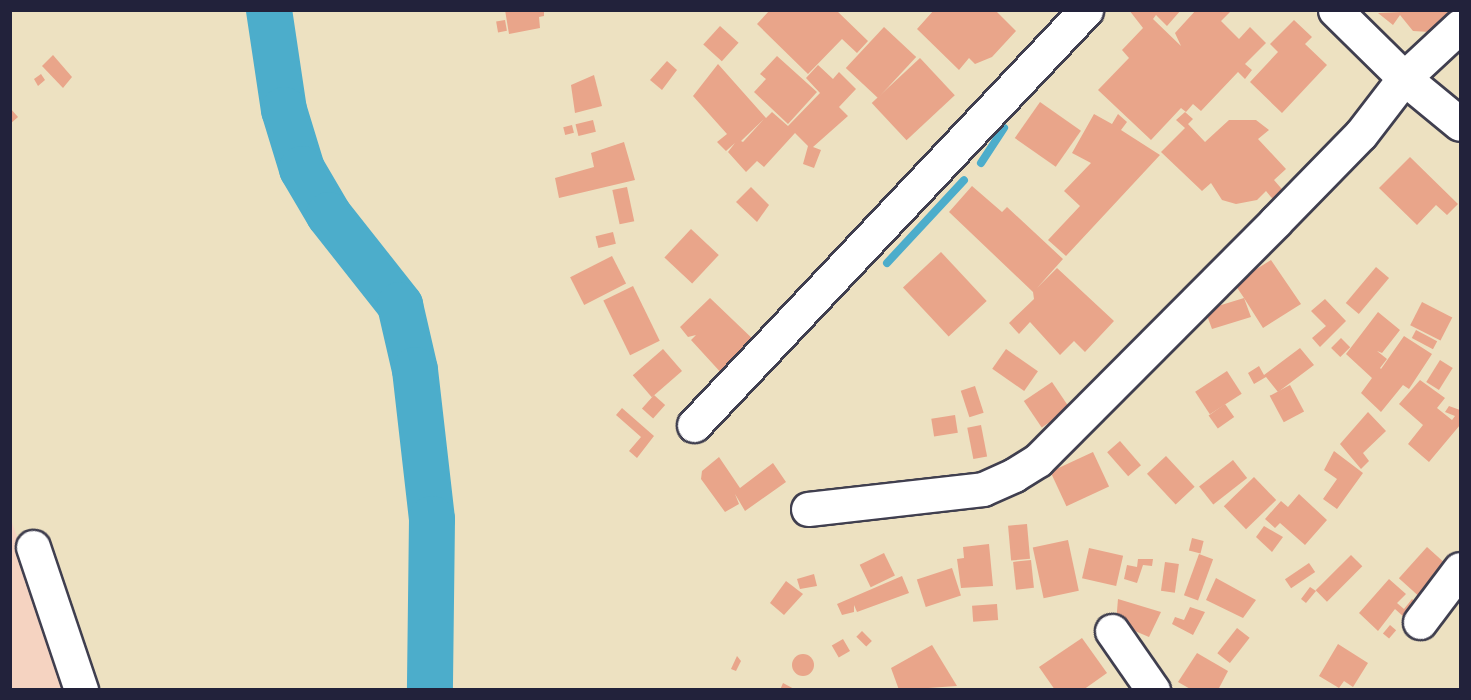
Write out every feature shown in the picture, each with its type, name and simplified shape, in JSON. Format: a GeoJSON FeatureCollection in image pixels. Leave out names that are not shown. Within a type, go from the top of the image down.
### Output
{"type":"FeatureCollection","features":[{"type":"Feature","properties":{"kind":"street"},"geometry":{"type":"LineString","coordinates":[[694,425],[1086,10]]}},
{"type":"Feature","properties":{"kind":"street"},"geometry":{"type":"LineString","coordinates":[[1335,10],[1404,78],[1461,124]]}},
{"type":"Feature","properties":{"kind":"street"},"geometry":{"type":"LineString","coordinates":[[808,509],[983,489],[1038,460],[1361,134],[1404,78],[1461,26]]}},
{"type":"Feature","properties":{"kind":"street"},"geometry":{"type":"LineString","coordinates":[[33,546],[81,690]]}},
{"type":"Feature","properties":{"kind":"street"},"geometry":{"type":"LineString","coordinates":[[1420,622],[1461,569]]}},
{"type":"Feature","properties":{"kind":"street"},"geometry":{"type":"LineString","coordinates":[[1112,631],[1153,690]]}},
{"type":"Feature","properties":{"kind":"shaded area"},"geometry":{"type":"Polygon","coordinates":[[[10,517],[43,608],[69,689],[11,689],[10,517]]]}},
{"type":"Feature","properties":{"kind":"building"},"geometry":{"type":"Polygon","coordinates":[[[505,10],[544,10],[544,16],[539,17],[540,28],[509,34],[505,10]]]}},
{"type":"Feature","properties":{"kind":"building"},"geometry":{"type":"Polygon","coordinates":[[[770,10],[836,10],[868,41],[857,53],[842,39],[808,74],[757,24],[770,10]]]}},
{"type":"Feature","properties":{"kind":"building"},"geometry":{"type":"Polygon","coordinates":[[[934,10],[995,10],[1016,31],[992,57],[975,64],[969,58],[959,70],[917,29],[934,10]]]}},
{"type":"Feature","properties":{"kind":"building"},"geometry":{"type":"Polygon","coordinates":[[[1129,10],[1181,10],[1167,26],[1156,15],[1153,19],[1181,46],[1175,33],[1196,10],[1232,10],[1221,21],[1239,39],[1250,27],[1266,43],[1245,64],[1252,70],[1245,79],[1238,72],[1201,111],[1193,104],[1186,112],[1181,108],[1151,140],[1098,90],[1129,58],[1122,50],[1143,28],[1129,10]]]}},
{"type":"Feature","properties":{"kind":"building"},"geometry":{"type":"Polygon","coordinates":[[[1450,10],[1430,32],[1413,31],[1400,15],[1393,25],[1378,13],[1450,10]]]}},
{"type":"Feature","properties":{"kind":"building"},"geometry":{"type":"Polygon","coordinates":[[[505,20],[507,31],[498,32],[496,22],[505,20]]]}},
{"type":"Feature","properties":{"kind":"building"},"geometry":{"type":"Polygon","coordinates":[[[1294,20],[1312,37],[1305,44],[1327,65],[1282,113],[1250,82],[1278,52],[1270,44],[1294,20]]]}},
{"type":"Feature","properties":{"kind":"building"},"geometry":{"type":"Polygon","coordinates":[[[720,26],[739,43],[722,61],[703,45],[720,26]]]}},
{"type":"Feature","properties":{"kind":"building"},"geometry":{"type":"Polygon","coordinates":[[[884,27],[916,57],[878,98],[846,68],[884,27]]]}},
{"type":"Feature","properties":{"kind":"building"},"geometry":{"type":"Polygon","coordinates":[[[53,55],[72,77],[63,88],[42,66],[53,55]]]}},
{"type":"Feature","properties":{"kind":"building"},"geometry":{"type":"Polygon","coordinates":[[[777,56],[817,92],[788,124],[754,92],[766,79],[760,74],[777,56]]]}},
{"type":"Feature","properties":{"kind":"building"},"geometry":{"type":"Polygon","coordinates":[[[920,58],[955,95],[907,140],[872,103],[920,58]]]}},
{"type":"Feature","properties":{"kind":"building"},"geometry":{"type":"Polygon","coordinates":[[[667,61],[677,70],[662,90],[650,80],[667,61]]]}},
{"type":"Feature","properties":{"kind":"building"},"geometry":{"type":"Polygon","coordinates":[[[718,64],[766,118],[772,112],[788,126],[820,93],[806,78],[818,65],[833,79],[839,72],[856,89],[839,107],[848,116],[813,147],[821,150],[814,168],[803,164],[808,146],[795,133],[764,167],[757,161],[746,172],[728,152],[735,143],[726,151],[717,142],[727,134],[693,96],[718,64]],[[764,119],[741,141],[743,142],[764,119]]]}},
{"type":"Feature","properties":{"kind":"building"},"geometry":{"type":"Polygon","coordinates":[[[41,74],[45,80],[38,86],[34,79],[41,74]]]}},
{"type":"Feature","properties":{"kind":"building"},"geometry":{"type":"Polygon","coordinates":[[[594,75],[602,106],[575,113],[571,85],[594,75]]]}},
{"type":"Feature","properties":{"kind":"building"},"geometry":{"type":"Polygon","coordinates":[[[1040,102],[1081,131],[1056,167],[1015,138],[1040,102]]]}},
{"type":"Feature","properties":{"kind":"building"},"geometry":{"type":"Polygon","coordinates":[[[10,108],[18,117],[10,124],[10,108]]]}},
{"type":"Feature","properties":{"kind":"building"},"geometry":{"type":"Polygon","coordinates":[[[1185,112],[1193,119],[1188,124],[1205,142],[1229,120],[1256,120],[1269,130],[1258,139],[1286,169],[1274,180],[1287,195],[1282,210],[1266,191],[1257,200],[1236,204],[1222,200],[1211,183],[1202,191],[1161,152],[1185,128],[1176,120],[1185,112]]]}},
{"type":"Feature","properties":{"kind":"building"},"geometry":{"type":"Polygon","coordinates":[[[1094,114],[1112,124],[1118,114],[1127,122],[1121,130],[1160,155],[1066,256],[1048,240],[1080,206],[1064,191],[1091,163],[1072,153],[1094,114]]]}},
{"type":"Feature","properties":{"kind":"building"},"geometry":{"type":"Polygon","coordinates":[[[593,120],[596,132],[578,136],[576,124],[593,120]]]}},
{"type":"Feature","properties":{"kind":"building"},"geometry":{"type":"Polygon","coordinates":[[[572,125],[574,133],[565,135],[563,127],[572,125]]]}},
{"type":"Feature","properties":{"kind":"building"},"geometry":{"type":"Polygon","coordinates":[[[624,142],[635,180],[559,198],[555,178],[594,167],[591,153],[624,142]]]}},
{"type":"Feature","properties":{"kind":"building"},"geometry":{"type":"Polygon","coordinates":[[[1410,157],[1458,204],[1447,215],[1436,205],[1417,225],[1379,188],[1410,157]]]}},
{"type":"Feature","properties":{"kind":"building"},"geometry":{"type":"Polygon","coordinates":[[[972,186],[1002,212],[1007,207],[1063,259],[1037,288],[1057,268],[1114,321],[1085,352],[1074,341],[1060,355],[1030,322],[1019,334],[1009,323],[1034,299],[1033,292],[949,212],[972,186]]]}},
{"type":"Feature","properties":{"kind":"building"},"geometry":{"type":"Polygon","coordinates":[[[627,187],[634,221],[620,224],[612,190],[627,187]]]}},
{"type":"Feature","properties":{"kind":"building"},"geometry":{"type":"Polygon","coordinates":[[[751,187],[769,205],[757,222],[736,202],[751,187]]]}},
{"type":"Feature","properties":{"kind":"building"},"geometry":{"type":"Polygon","coordinates":[[[691,229],[719,255],[692,283],[664,258],[691,229]]]}},
{"type":"Feature","properties":{"kind":"building"},"geometry":{"type":"Polygon","coordinates":[[[613,232],[616,244],[598,248],[596,236],[613,232]]]}},
{"type":"Feature","properties":{"kind":"building"},"geometry":{"type":"Polygon","coordinates":[[[941,252],[987,301],[949,336],[903,287],[941,252]]]}},
{"type":"Feature","properties":{"kind":"building"},"geometry":{"type":"Polygon","coordinates":[[[612,256],[626,284],[584,305],[570,277],[612,256]]]}},
{"type":"Feature","properties":{"kind":"building"},"geometry":{"type":"Polygon","coordinates":[[[1271,260],[1301,304],[1263,328],[1234,283],[1271,260]]]}},
{"type":"Feature","properties":{"kind":"building"},"geometry":{"type":"Polygon","coordinates":[[[1376,267],[1389,278],[1359,314],[1346,303],[1376,267]]]}},
{"type":"Feature","properties":{"kind":"building"},"geometry":{"type":"Polygon","coordinates":[[[633,286],[660,341],[630,355],[603,300],[633,286]]]}},
{"type":"Feature","properties":{"kind":"building"},"geometry":{"type":"Polygon","coordinates":[[[710,298],[757,343],[724,376],[691,340],[696,335],[688,337],[680,327],[710,298]]]}},
{"type":"Feature","properties":{"kind":"building"},"geometry":{"type":"Polygon","coordinates":[[[1244,298],[1251,317],[1212,329],[1205,310],[1244,298]]]}},
{"type":"Feature","properties":{"kind":"building"},"geometry":{"type":"Polygon","coordinates":[[[1325,299],[1346,321],[1320,347],[1312,338],[1326,326],[1311,311],[1325,299]]]}},
{"type":"Feature","properties":{"kind":"building"},"geometry":{"type":"Polygon","coordinates":[[[1422,302],[1452,317],[1440,341],[1410,325],[1422,302]]]}},
{"type":"Feature","properties":{"kind":"building"},"geometry":{"type":"Polygon","coordinates":[[[1378,312],[1400,330],[1382,353],[1377,351],[1387,359],[1381,369],[1404,336],[1432,354],[1409,389],[1403,385],[1381,412],[1361,393],[1372,378],[1346,354],[1378,312]]]}},
{"type":"Feature","properties":{"kind":"building"},"geometry":{"type":"Polygon","coordinates":[[[1416,330],[1437,341],[1433,349],[1412,338],[1416,330]]]}},
{"type":"Feature","properties":{"kind":"building"},"geometry":{"type":"Polygon","coordinates":[[[1341,338],[1350,347],[1340,357],[1331,348],[1341,338]]]}},
{"type":"Feature","properties":{"kind":"building"},"geometry":{"type":"Polygon","coordinates":[[[1300,348],[1314,365],[1278,392],[1266,377],[1254,384],[1248,373],[1259,366],[1264,375],[1300,348]]]}},
{"type":"Feature","properties":{"kind":"building"},"geometry":{"type":"Polygon","coordinates":[[[663,349],[682,371],[652,397],[633,375],[663,349]]]}},
{"type":"Feature","properties":{"kind":"building"},"geometry":{"type":"Polygon","coordinates":[[[1006,349],[1038,371],[1024,391],[992,369],[1006,349]]]}},
{"type":"Feature","properties":{"kind":"building"},"geometry":{"type":"Polygon","coordinates":[[[1440,360],[1453,368],[1439,390],[1426,382],[1440,360]]]}},
{"type":"Feature","properties":{"kind":"building"},"geometry":{"type":"Polygon","coordinates":[[[1227,371],[1242,394],[1210,414],[1195,392],[1227,371]]]}},
{"type":"Feature","properties":{"kind":"building"},"geometry":{"type":"Polygon","coordinates":[[[1420,380],[1445,398],[1437,408],[1452,420],[1455,416],[1445,412],[1449,406],[1460,410],[1460,425],[1429,462],[1408,444],[1423,425],[1399,404],[1420,380]]]}},
{"type":"Feature","properties":{"kind":"building"},"geometry":{"type":"Polygon","coordinates":[[[1052,382],[1070,409],[1042,428],[1024,401],[1052,382]]]}},
{"type":"Feature","properties":{"kind":"building"},"geometry":{"type":"Polygon","coordinates":[[[1290,385],[1304,411],[1284,422],[1270,396],[1290,385]]]}},
{"type":"Feature","properties":{"kind":"building"},"geometry":{"type":"Polygon","coordinates":[[[975,386],[984,413],[969,417],[961,391],[975,386]]]}},
{"type":"Feature","properties":{"kind":"building"},"geometry":{"type":"Polygon","coordinates":[[[654,395],[665,405],[653,418],[642,408],[654,395]]]}},
{"type":"Feature","properties":{"kind":"building"},"geometry":{"type":"Polygon","coordinates":[[[1225,404],[1234,417],[1218,429],[1209,415],[1225,404]]]}},
{"type":"Feature","properties":{"kind":"building"},"geometry":{"type":"Polygon","coordinates":[[[622,408],[654,436],[637,458],[629,451],[641,437],[616,415],[622,408]]]}},
{"type":"Feature","properties":{"kind":"building"},"geometry":{"type":"Polygon","coordinates":[[[1368,412],[1386,431],[1363,453],[1369,461],[1361,469],[1340,444],[1368,412]]]}},
{"type":"Feature","properties":{"kind":"building"},"geometry":{"type":"Polygon","coordinates":[[[955,415],[958,433],[934,437],[931,419],[955,415]]]}},
{"type":"Feature","properties":{"kind":"building"},"geometry":{"type":"Polygon","coordinates":[[[981,425],[987,456],[973,459],[967,428],[981,425]]]}},
{"type":"Feature","properties":{"kind":"building"},"geometry":{"type":"Polygon","coordinates":[[[1120,441],[1141,465],[1128,476],[1107,452],[1120,441]]]}},
{"type":"Feature","properties":{"kind":"building"},"geometry":{"type":"Polygon","coordinates":[[[1334,451],[1363,473],[1337,509],[1323,499],[1337,479],[1324,470],[1334,451]]]}},
{"type":"Feature","properties":{"kind":"building"},"geometry":{"type":"Polygon","coordinates":[[[1093,452],[1109,486],[1066,506],[1050,472],[1093,452]]]}},
{"type":"Feature","properties":{"kind":"building"},"geometry":{"type":"Polygon","coordinates":[[[1166,456],[1195,487],[1176,504],[1147,474],[1166,456]]]}},
{"type":"Feature","properties":{"kind":"building"},"geometry":{"type":"Polygon","coordinates":[[[719,457],[740,488],[773,463],[786,482],[745,511],[735,494],[739,504],[725,512],[701,479],[702,471],[719,457]]]}},
{"type":"Feature","properties":{"kind":"building"},"geometry":{"type":"Polygon","coordinates":[[[1233,460],[1247,478],[1213,505],[1199,486],[1233,460]]]}},
{"type":"Feature","properties":{"kind":"building"},"geometry":{"type":"Polygon","coordinates":[[[1254,477],[1276,500],[1246,529],[1224,506],[1254,477]]]}},
{"type":"Feature","properties":{"kind":"building"},"geometry":{"type":"Polygon","coordinates":[[[1299,494],[1327,520],[1305,545],[1280,523],[1275,528],[1265,519],[1281,501],[1288,507],[1299,494]]]}},
{"type":"Feature","properties":{"kind":"building"},"geometry":{"type":"Polygon","coordinates":[[[1027,524],[1030,559],[1011,561],[1008,526],[1027,524]]]}},
{"type":"Feature","properties":{"kind":"building"},"geometry":{"type":"Polygon","coordinates":[[[1264,526],[1283,537],[1272,552],[1256,537],[1264,526]]]}},
{"type":"Feature","properties":{"kind":"building"},"geometry":{"type":"Polygon","coordinates":[[[1192,538],[1204,541],[1200,554],[1189,551],[1192,538]]]}},
{"type":"Feature","properties":{"kind":"building"},"geometry":{"type":"Polygon","coordinates":[[[1068,540],[1079,591],[1044,598],[1033,547],[1068,540]]]}},
{"type":"Feature","properties":{"kind":"building"},"geometry":{"type":"Polygon","coordinates":[[[989,544],[993,586],[961,588],[957,559],[964,558],[963,547],[989,544]]]}},
{"type":"Feature","properties":{"kind":"building"},"geometry":{"type":"Polygon","coordinates":[[[1427,547],[1450,568],[1422,599],[1399,578],[1427,547]]]}},
{"type":"Feature","properties":{"kind":"building"},"geometry":{"type":"Polygon","coordinates":[[[1089,548],[1123,556],[1116,586],[1082,578],[1089,548]]]}},
{"type":"Feature","properties":{"kind":"building"},"geometry":{"type":"Polygon","coordinates":[[[884,553],[895,575],[871,587],[860,565],[884,553]]]}},
{"type":"Feature","properties":{"kind":"building"},"geometry":{"type":"Polygon","coordinates":[[[1199,554],[1213,559],[1198,600],[1184,595],[1199,554]]]}},
{"type":"Feature","properties":{"kind":"building"},"geometry":{"type":"Polygon","coordinates":[[[1351,555],[1362,566],[1327,602],[1316,590],[1351,555]]]}},
{"type":"Feature","properties":{"kind":"building"},"geometry":{"type":"Polygon","coordinates":[[[1138,559],[1153,559],[1152,566],[1143,565],[1137,583],[1124,579],[1127,565],[1137,567],[1138,559]]]}},
{"type":"Feature","properties":{"kind":"building"},"geometry":{"type":"Polygon","coordinates":[[[1031,560],[1034,588],[1016,590],[1013,562],[1031,560]]]}},
{"type":"Feature","properties":{"kind":"building"},"geometry":{"type":"Polygon","coordinates":[[[1165,562],[1179,564],[1175,593],[1161,591],[1165,562]]]}},
{"type":"Feature","properties":{"kind":"building"},"geometry":{"type":"Polygon","coordinates":[[[1309,563],[1315,572],[1291,588],[1285,579],[1309,563]]]}},
{"type":"Feature","properties":{"kind":"building"},"geometry":{"type":"Polygon","coordinates":[[[952,568],[961,596],[926,607],[917,579],[952,568]]]}},
{"type":"Feature","properties":{"kind":"building"},"geometry":{"type":"Polygon","coordinates":[[[814,574],[817,586],[800,589],[797,579],[814,574]]]}},
{"type":"Feature","properties":{"kind":"building"},"geometry":{"type":"Polygon","coordinates":[[[902,576],[909,593],[857,612],[854,605],[854,612],[842,615],[837,604],[902,576]]]}},
{"type":"Feature","properties":{"kind":"building"},"geometry":{"type":"Polygon","coordinates":[[[1216,578],[1256,600],[1243,618],[1206,600],[1216,578]]]}},
{"type":"Feature","properties":{"kind":"building"},"geometry":{"type":"Polygon","coordinates":[[[1389,579],[1406,594],[1397,603],[1404,609],[1412,599],[1418,604],[1405,618],[1395,609],[1378,631],[1359,613],[1389,579]]]}},
{"type":"Feature","properties":{"kind":"building"},"geometry":{"type":"Polygon","coordinates":[[[786,581],[803,594],[784,615],[770,603],[786,581]]]}},
{"type":"Feature","properties":{"kind":"building"},"geometry":{"type":"Polygon","coordinates":[[[1310,587],[1316,591],[1306,603],[1301,599],[1310,587]]]}},
{"type":"Feature","properties":{"kind":"building"},"geometry":{"type":"Polygon","coordinates":[[[1118,599],[1161,612],[1149,637],[1116,623],[1118,599]]]}},
{"type":"Feature","properties":{"kind":"building"},"geometry":{"type":"Polygon","coordinates":[[[997,604],[998,620],[973,622],[972,606],[997,604]]]}},
{"type":"Feature","properties":{"kind":"building"},"geometry":{"type":"Polygon","coordinates":[[[1190,607],[1205,612],[1193,635],[1172,624],[1175,617],[1184,620],[1190,607]]]}},
{"type":"Feature","properties":{"kind":"building"},"geometry":{"type":"Polygon","coordinates":[[[1390,625],[1396,630],[1389,639],[1383,633],[1390,625]]]}},
{"type":"Feature","properties":{"kind":"building"},"geometry":{"type":"Polygon","coordinates":[[[1237,628],[1250,638],[1230,663],[1217,653],[1237,628]]]}},
{"type":"Feature","properties":{"kind":"building"},"geometry":{"type":"Polygon","coordinates":[[[862,631],[872,641],[866,647],[856,637],[862,631]]]}},
{"type":"Feature","properties":{"kind":"building"},"geometry":{"type":"Polygon","coordinates":[[[1082,638],[1107,673],[1083,690],[1055,690],[1039,667],[1082,638]]]}},
{"type":"Feature","properties":{"kind":"building"},"geometry":{"type":"Polygon","coordinates":[[[843,639],[850,651],[839,658],[832,646],[843,639]]]}},
{"type":"Feature","properties":{"kind":"building"},"geometry":{"type":"Polygon","coordinates":[[[1338,644],[1368,663],[1353,687],[1344,681],[1339,688],[1319,676],[1338,644]]]}},
{"type":"Feature","properties":{"kind":"building"},"geometry":{"type":"Polygon","coordinates":[[[932,645],[957,686],[899,690],[891,668],[932,645]]]}},
{"type":"Feature","properties":{"kind":"building"},"geometry":{"type":"Polygon","coordinates":[[[1197,653],[1228,671],[1218,690],[1192,690],[1178,682],[1197,653]]]}},
{"type":"Feature","properties":{"kind":"building"},"geometry":{"type":"Polygon","coordinates":[[[803,654],[813,661],[814,665],[807,675],[803,676],[793,669],[792,665],[799,655],[803,654]]]}},
{"type":"Feature","properties":{"kind":"building"},"geometry":{"type":"Polygon","coordinates":[[[737,656],[741,661],[736,671],[731,669],[737,656]]]}},
{"type":"Feature","properties":{"kind":"building"},"geometry":{"type":"Polygon","coordinates":[[[783,683],[796,690],[780,690],[783,683]]]}},
{"type":"Feature","properties":{"kind":"waterway"},"geometry":{"type":"LineString","coordinates":[[269,10],[284,110],[302,169],[329,215],[400,305],[415,370],[432,519],[430,690]]}},
{"type":"Feature","properties":{"kind":"waterway"},"geometry":{"type":"LineString","coordinates":[[981,163],[1004,128]]}},
{"type":"Feature","properties":{"kind":"waterway"},"geometry":{"type":"LineString","coordinates":[[887,263],[964,180]]}}]}
